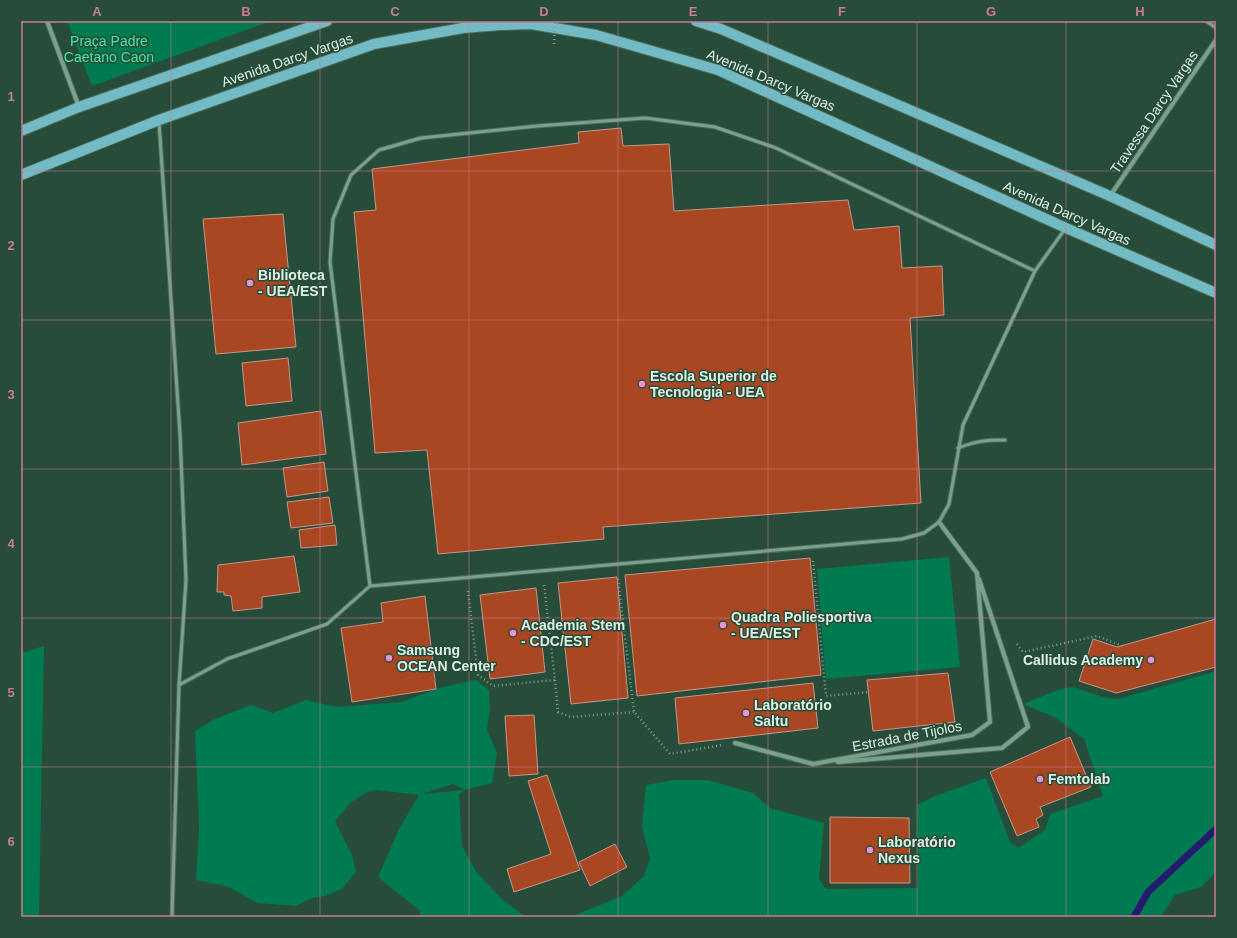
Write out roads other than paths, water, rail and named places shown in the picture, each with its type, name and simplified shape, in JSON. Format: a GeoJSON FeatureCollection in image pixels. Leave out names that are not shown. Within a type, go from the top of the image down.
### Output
{"type":"FeatureCollection","features":[{"type":"Feature","properties":{"kind":"main road","name":"Avenida Darcy Vargas"},"geometry":{"type":"LineString","coordinates":[[21,131],[79,107],[327,21]]}},
{"type":"Feature","properties":{"kind":"main road","name":"Avenida Darcy Vargas"},"geometry":{"type":"LineString","coordinates":[[696,21],[728,33],[1110,196],[1216,245]]}},
{"type":"Feature","properties":{"kind":"main road","name":"Avenida Darcy Vargas"},"geometry":{"type":"LineString","coordinates":[[21,175],[159,120],[374,44],[463,28],[531,24],[596,35],[718,70],[1066,228],[1216,293]]}},
{"type":"Feature","properties":{"kind":"street"},"geometry":{"type":"LineString","coordinates":[[47,21],[79,107]]}},
{"type":"Feature","properties":{"kind":"street","name":"Travessa Darcy Vargas"},"geometry":{"type":"LineString","coordinates":[[1110,196],[1216,40]]}},
{"type":"Feature","properties":{"kind":"street"},"geometry":{"type":"LineString","coordinates":[[813,764],[1002,748],[1028,727],[977,573],[939,522]]}},
{"type":"Feature","properties":{"kind":"street","name":"Estrada de Tijolos"},"geometry":{"type":"LineString","coordinates":[[735,743],[813,764],[972,735],[990,722],[977,573]]}},
{"type":"Feature","properties":{"kind":"lane"},"geometry":{"type":"LineString","coordinates":[[1206,21],[1216,28]]}},
{"type":"Feature","properties":{"kind":"lane"},"geometry":{"type":"LineString","coordinates":[[370,586],[330,262],[333,219],[351,175],[380,150],[421,138],[537,126],[645,118],[715,127],[776,148],[1035,272]]}},
{"type":"Feature","properties":{"kind":"lane"},"geometry":{"type":"LineString","coordinates":[[159,120],[180,434],[186,580],[179,685],[172,917]]}},
{"type":"Feature","properties":{"kind":"lane"},"geometry":{"type":"LineString","coordinates":[[179,685],[228,659],[327,624],[370,586],[902,539],[924,534],[939,522],[949,504],[963,426],[1035,272],[1066,228]]}},
{"type":"Feature","properties":{"kind":"lane"},"geometry":{"type":"LineString","coordinates":[[958,448],[973,442],[1005,440]]}},
{"type":"Feature","properties":{"kind":"waterway"},"geometry":{"type":"LineString","coordinates":[[1134,917],[1148,892],[1216,829]]}},
{"type":"Feature","properties":{"kind":"place","name":"Biblioteca - UEA/EST"},"geometry":{"type":"Point","coordinates":[250,283]}},
{"type":"Feature","properties":{"kind":"place","name":"Escola Superior de Tecnologia - UEA"},"geometry":{"type":"Point","coordinates":[642,384]}},
{"type":"Feature","properties":{"kind":"place","name":"Quadra Poliesportiva - UEA/EST"},"geometry":{"type":"Point","coordinates":[723,625]}},
{"type":"Feature","properties":{"kind":"place","name":"Academia Stem - CDC/EST"},"geometry":{"type":"Point","coordinates":[513,633]}},
{"type":"Feature","properties":{"kind":"place","name":"Samsung OCEAN Center"},"geometry":{"type":"Point","coordinates":[389,658]}},
{"type":"Feature","properties":{"kind":"place","name":"Callidus Academy"},"geometry":{"type":"Point","coordinates":[1151,660]}},
{"type":"Feature","properties":{"kind":"place","name":"Laboratório Saltu"},"geometry":{"type":"Point","coordinates":[746,713]}},
{"type":"Feature","properties":{"kind":"place","name":"Femtolab"},"geometry":{"type":"Point","coordinates":[1040,779]}},
{"type":"Feature","properties":{"kind":"place","name":"Laboratório Nexus"},"geometry":{"type":"Point","coordinates":[870,850]}},
{"type":"Feature","properties":{"kind":"park label","name":"Praça Padre Caetano Caon"},"geometry":{"type":"Point","coordinates":[109,50]}}]}
